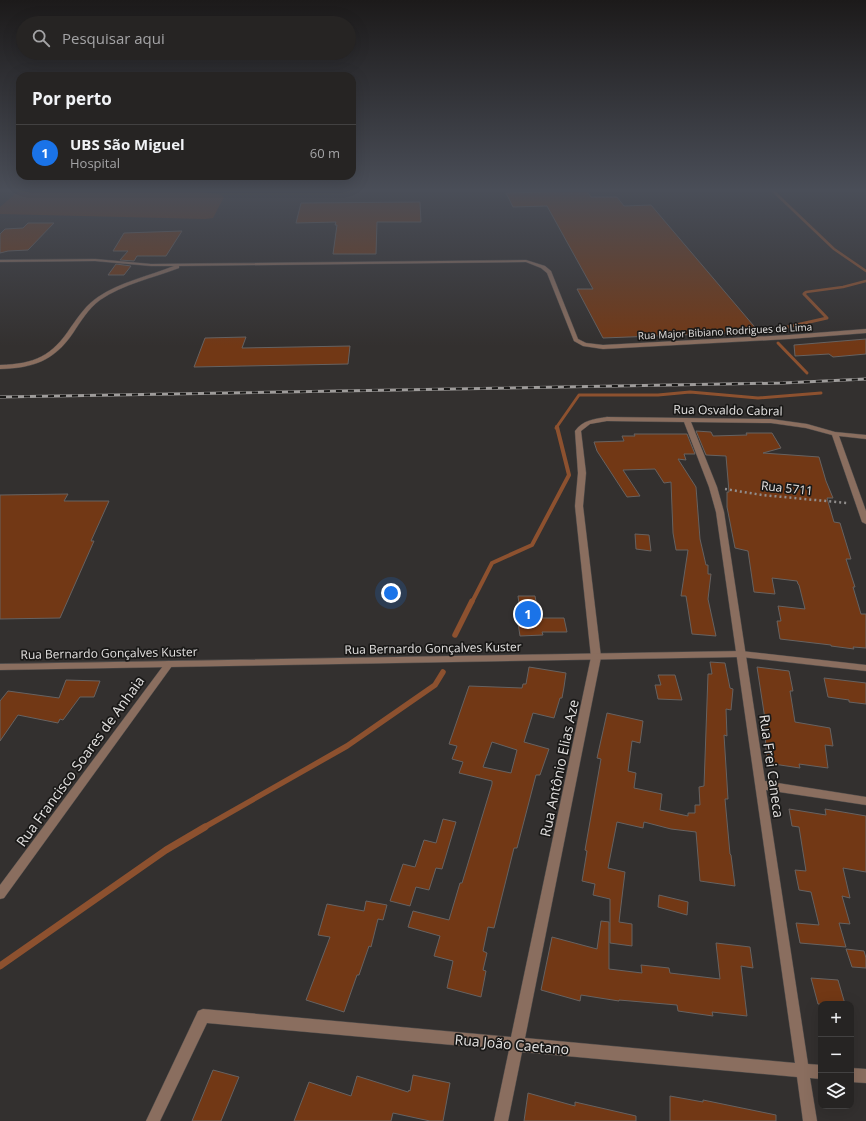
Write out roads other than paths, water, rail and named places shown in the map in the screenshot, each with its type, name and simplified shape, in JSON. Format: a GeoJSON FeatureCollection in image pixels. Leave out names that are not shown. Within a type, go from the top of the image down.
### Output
{"type":"FeatureCollection","features":[{"type":"Feature","properties":{"kind":"street"},"geometry":{"type":"LineString","coordinates":[[0,261],[95,260],[181,266]]}},
{"type":"Feature","properties":{"kind":"street","name":"Rua Major Bibiano Rodrigues de Lima"},"geometry":{"type":"LineString","coordinates":[[181,266],[512,260],[535,263],[549,272],[576,340],[585,345],[603,347],[789,337],[866,331]]}},
{"type":"Feature","properties":{"kind":"street"},"geometry":{"type":"LineString","coordinates":[[2,367],[37,361],[50,355],[61,345],[83,314],[100,298],[181,266]]}},
{"type":"Feature","properties":{"kind":"street","name":"Rua Osvaldo Cabral"},"geometry":{"type":"LineString","coordinates":[[588,422],[607,419],[782,422],[835,434],[866,437]]}},
{"type":"Feature","properties":{"kind":"street","name":"Rua Frei Caneca"},"geometry":{"type":"LineString","coordinates":[[687,420],[713,487],[720,512],[810,1121]]}},
{"type":"Feature","properties":{"kind":"street","name":"Rua Antônio Elias Aze"},"geometry":{"type":"LineString","coordinates":[[501,1121],[596,657],[579,506],[582,473],[578,431],[588,422]]}},
{"type":"Feature","properties":{"kind":"street"},"geometry":{"type":"LineString","coordinates":[[835,434],[866,522]]}},
{"type":"Feature","properties":{"kind":"street","name":"Rua Bernardo Gonçalves Kuster"},"geometry":{"type":"LineString","coordinates":[[0,667],[741,654],[866,668]]}},
{"type":"Feature","properties":{"kind":"street","name":"Rua Francisco Soares de Anhaia"},"geometry":{"type":"LineString","coordinates":[[0,894],[169,664]]}},
{"type":"Feature","properties":{"kind":"street"},"geometry":{"type":"LineString","coordinates":[[761,785],[866,801]]}},
{"type":"Feature","properties":{"kind":"street","name":"Rua João Caetano"},"geometry":{"type":"LineString","coordinates":[[153,1121],[203,1016],[818,1072]]}},
{"type":"Feature","properties":{"kind":"street"},"geometry":{"type":"LineString","coordinates":[[854,1075],[866,1076]]}},
{"type":"Feature","properties":{"kind":"waterway"},"geometry":{"type":"LineString","coordinates":[[826,241],[834,249],[866,271]]}},
{"type":"Feature","properties":{"kind":"waterway"},"geometry":{"type":"LineString","coordinates":[[783,328],[827,318],[804,294],[806,292],[843,287],[866,281]]}},
{"type":"Feature","properties":{"kind":"waterway"},"geometry":{"type":"LineString","coordinates":[[778,343],[807,373]]}},
{"type":"Feature","properties":{"kind":"waterway"},"geometry":{"type":"LineString","coordinates":[[556,428],[579,395],[658,395],[690,392],[758,398],[821,393]]}},
{"type":"Feature","properties":{"kind":"waterway"},"geometry":{"type":"LineString","coordinates":[[472,602],[492,563],[532,545],[569,475],[557,427]]}},
{"type":"Feature","properties":{"kind":"waterway"},"geometry":{"type":"LineString","coordinates":[[455,635],[472,601]]}},
{"type":"Feature","properties":{"kind":"waterway"},"geometry":{"type":"LineString","coordinates":[[203,828],[347,746],[435,685],[443,672]]}},
{"type":"Feature","properties":{"kind":"waterway"},"geometry":{"type":"LineString","coordinates":[[0,966],[166,850],[205,827]]}},
{"type":"Feature","properties":{"kind":"railway"},"geometry":{"type":"LineString","coordinates":[[0,397],[783,383],[866,379]]}},
{"type":"Feature","properties":{"kind":"place","name":"UBS São Miguel"},"geometry":{"type":"Point","coordinates":[528,614]}}]}
